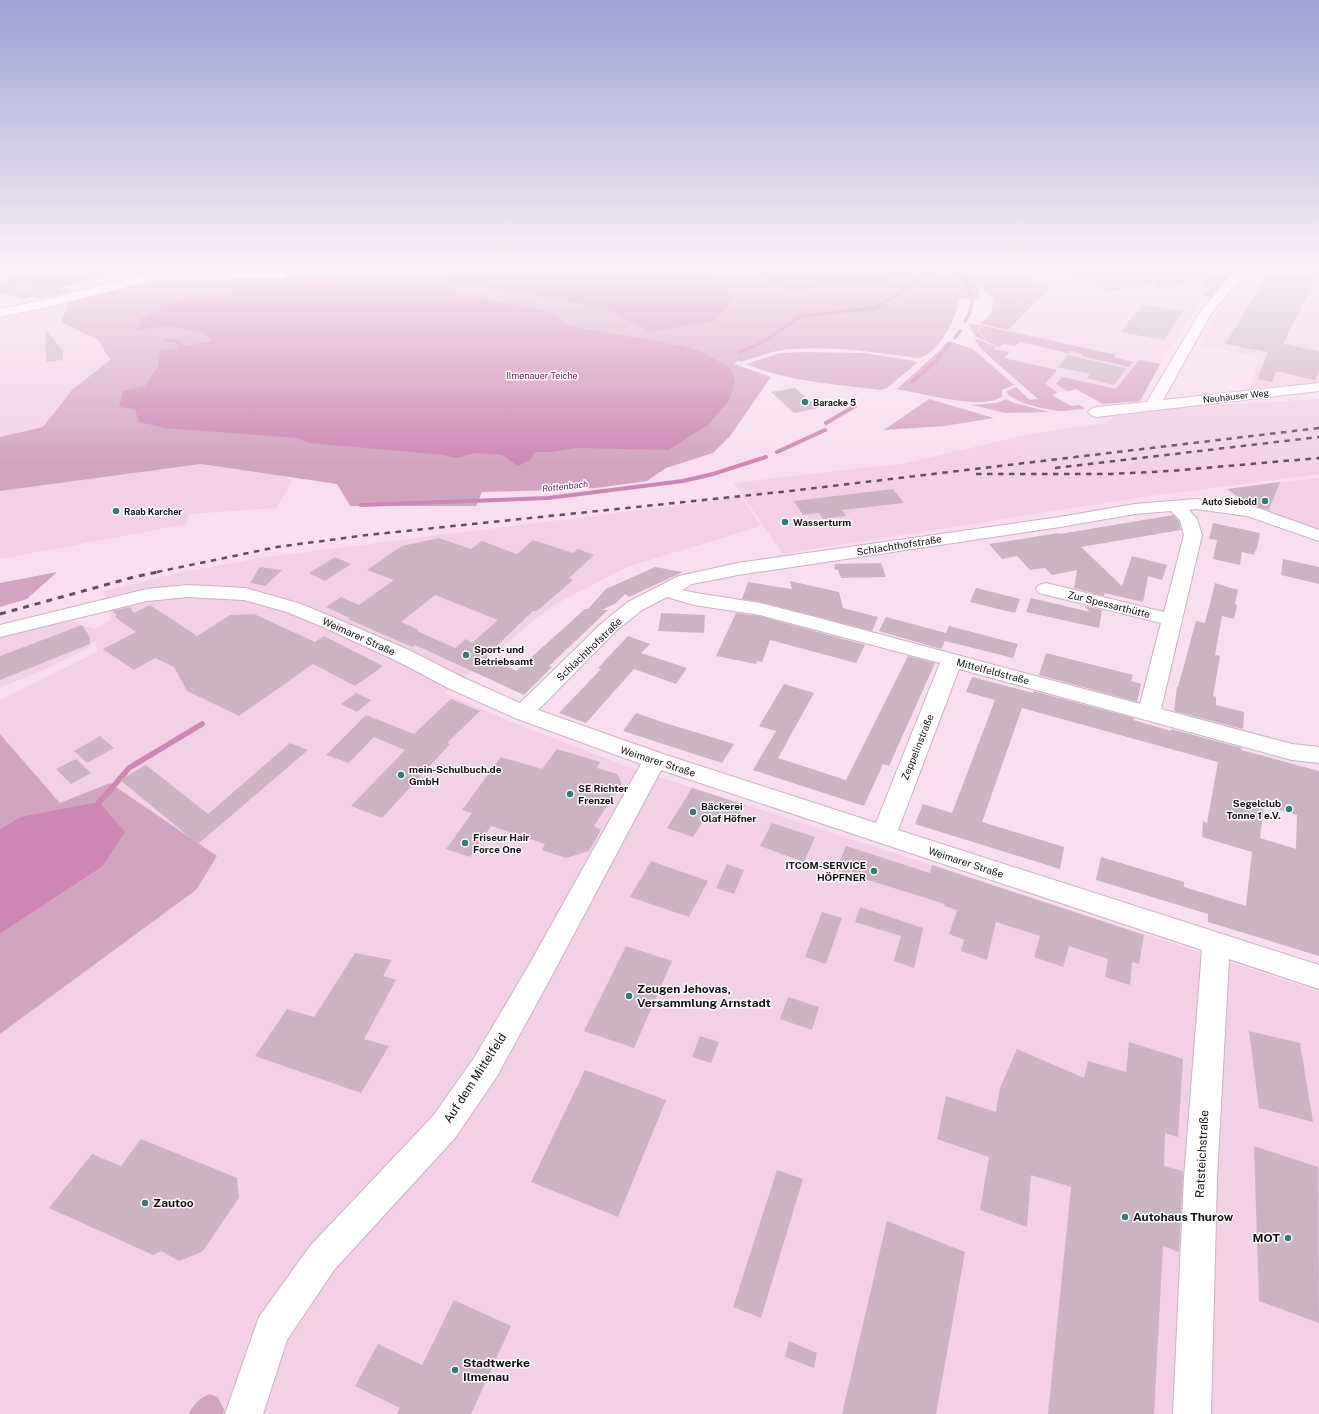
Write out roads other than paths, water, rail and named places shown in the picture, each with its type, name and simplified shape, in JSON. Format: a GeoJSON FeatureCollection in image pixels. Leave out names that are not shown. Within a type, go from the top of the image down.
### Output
{"type":"FeatureCollection","features":[{"type":"Feature","properties":{"kind":"street"},"geometry":{"type":"LineString","coordinates":[[1153,405],[1193,333]]}},
{"type":"Feature","properties":{"kind":"street","name":"Neuhäuser Weg"},"geometry":{"type":"LineString","coordinates":[[1096,412],[1319,387]]}},
{"type":"Feature","properties":{"kind":"street","name":"Schlachthofstraße"},"geometry":{"type":"LineString","coordinates":[[523,713],[610,626],[635,606],[686,580],[738,569],[1060,522],[1135,509],[1196,504],[1249,511],[1319,536]]}},
{"type":"Feature","properties":{"kind":"street"},"geometry":{"type":"LineString","coordinates":[[1149,713],[1193,535],[1188,519],[1176,506]]}},
{"type":"Feature","properties":{"kind":"street","name":"Zur Spessarthütte"},"geometry":{"type":"LineString","coordinates":[[1046,589],[1172,620]]}},
{"type":"Feature","properties":{"kind":"street","name":"Weimarer Straße"},"geometry":{"type":"LineString","coordinates":[[0,631],[147,595],[188,591],[245,594],[294,608],[330,623],[404,656],[456,683],[523,713],[655,760],[1319,977]]}},
{"type":"Feature","properties":{"kind":"street","name":"Mittelfeldstraße"},"geometry":{"type":"LineString","coordinates":[[666,591],[694,600],[760,609],[1292,752],[1319,755]]}},
{"type":"Feature","properties":{"kind":"street","name":"Zeppelinstraße"},"geometry":{"type":"LineString","coordinates":[[883,835],[952,660]]}},
{"type":"Feature","properties":{"kind":"street","name":"Auf dem Mittelfeld"},"geometry":{"type":"LineString","coordinates":[[244,1414],[272,1330],[322,1258],[444,1127],[485,1068],[543,966],[655,760]]}},
{"type":"Feature","properties":{"kind":"street","name":"Ratsteichstraße"},"geometry":{"type":"LineString","coordinates":[[1192,1414],[1196,1270],[1209,1025],[1216,943]]}},
{"type":"Feature","properties":{"kind":"waterway"},"geometry":{"type":"LineString","coordinates":[[740,352],[763,342],[776,333]]}},
{"type":"Feature","properties":{"kind":"waterway","name":"Rottenbach"},"geometry":{"type":"LineString","coordinates":[[955,338],[959,333]]}},
{"type":"Feature","properties":{"kind":"waterway","name":"Rottenbach"},"geometry":{"type":"LineString","coordinates":[[912,382],[936,361],[950,343]]}},
{"type":"Feature","properties":{"kind":"waterway","name":"Rottenbach"},"geometry":{"type":"LineString","coordinates":[[826,423],[855,406]]}},
{"type":"Feature","properties":{"kind":"waterway","name":"Rottenbach"},"geometry":{"type":"LineString","coordinates":[[777,452],[825,430]]}},
{"type":"Feature","properties":{"kind":"waterway","name":"Rottenbach"},"geometry":{"type":"LineString","coordinates":[[361,505],[548,498],[683,481],[713,474],[766,457]]}},
{"type":"Feature","properties":{"kind":"waterway"},"geometry":{"type":"LineString","coordinates":[[111,789],[129,768],[202,724]]}},
{"type":"Feature","properties":{"kind":"waterway"},"geometry":{"type":"LineString","coordinates":[[99,802],[112,788]]}},
{"type":"Feature","properties":{"kind":"railway"},"geometry":{"type":"LineString","coordinates":[[157,572],[277,547],[367,535],[790,491],[1319,428]]}},
{"type":"Feature","properties":{"kind":"railway"},"geometry":{"type":"LineString","coordinates":[[1055,468],[1319,437]]}},
{"type":"Feature","properties":{"kind":"railway"},"geometry":{"type":"LineString","coordinates":[[976,474],[1111,474],[1170,471],[1319,458]]}},
{"type":"Feature","properties":{"kind":"railway"},"geometry":{"type":"LineString","coordinates":[[0,614],[134,577],[162,571]]}},
{"type":"Feature","properties":{"kind":"place","name":"Baracke 5"},"geometry":{"type":"Point","coordinates":[805,402]}},
{"type":"Feature","properties":{"kind":"place","name":"Auto Siebold"},"geometry":{"type":"Point","coordinates":[1265,501]}},
{"type":"Feature","properties":{"kind":"place","name":"Raab Karcher"},"geometry":{"type":"Point","coordinates":[116,511]}},
{"type":"Feature","properties":{"kind":"place","name":"Wasserturm"},"geometry":{"type":"Point","coordinates":[785,522]}},
{"type":"Feature","properties":{"kind":"place","name":"Sport- und Betriebsamt"},"geometry":{"type":"Point","coordinates":[466,655]}},
{"type":"Feature","properties":{"kind":"place","name":"mein-Schulbuch.de GmbH"},"geometry":{"type":"Point","coordinates":[401,775]}},
{"type":"Feature","properties":{"kind":"place","name":"SE Richter Frenzel"},"geometry":{"type":"Point","coordinates":[570,794]}},
{"type":"Feature","properties":{"kind":"place","name":"Segelclub Tonne 1 e.V."},"geometry":{"type":"Point","coordinates":[1289,809]}},
{"type":"Feature","properties":{"kind":"place","name":"Bäckerei Olaf Höfner"},"geometry":{"type":"Point","coordinates":[693,812]}},
{"type":"Feature","properties":{"kind":"place","name":"Friseur Hair Force One"},"geometry":{"type":"Point","coordinates":[465,843]}},
{"type":"Feature","properties":{"kind":"place","name":"ITCOM-SERVICE HÖPFNER"},"geometry":{"type":"Point","coordinates":[874,871]}},
{"type":"Feature","properties":{"kind":"place","name":"Zeugen Jehovas, Versammlung Arnstadt"},"geometry":{"type":"Point","coordinates":[629,996]}},
{"type":"Feature","properties":{"kind":"place","name":"Zautoo"},"geometry":{"type":"Point","coordinates":[145,1203]}},
{"type":"Feature","properties":{"kind":"place","name":"Autohaus Thurow"},"geometry":{"type":"Point","coordinates":[1125,1217]}},
{"type":"Feature","properties":{"kind":"place","name":"MOT"},"geometry":{"type":"Point","coordinates":[1288,1238]}},
{"type":"Feature","properties":{"kind":"place","name":"Stadtwerke Ilmenau"},"geometry":{"type":"Point","coordinates":[455,1370]}},
{"type":"Feature","properties":{"kind":"park label","name":"Ilmenauer Teiche"},"geometry":{"type":"Point","coordinates":[542,375]}}]}
